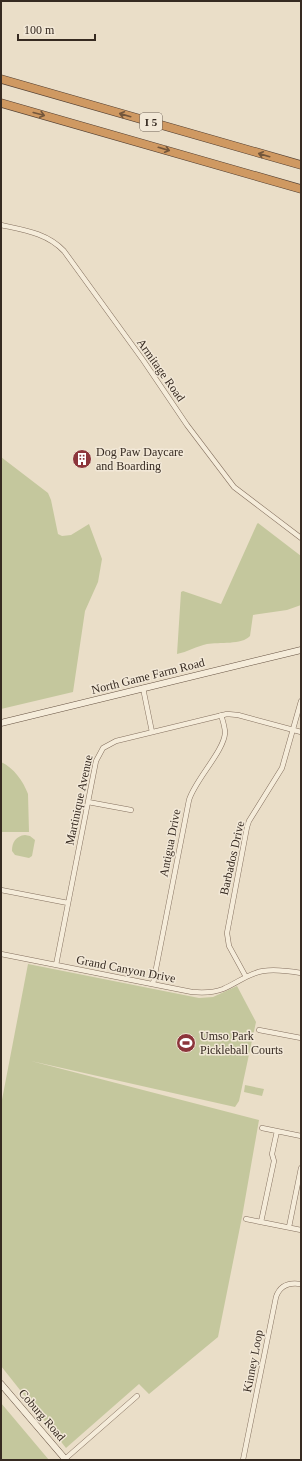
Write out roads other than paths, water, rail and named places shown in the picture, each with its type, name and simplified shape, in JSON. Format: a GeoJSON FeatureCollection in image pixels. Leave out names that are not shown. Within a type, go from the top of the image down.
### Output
{"type":"FeatureCollection","features":[{"type":"Feature","properties":{"kind":"highway","name":"I 5"},"geometry":{"type":"LineString","coordinates":[[1,79],[301,165]]}},
{"type":"Feature","properties":{"kind":"highway","name":"I 5"},"geometry":{"type":"LineString","coordinates":[[1,104],[301,189]]}},
{"type":"Feature","properties":{"kind":"main road","name":"North Game Farm Road"},"geometry":{"type":"LineString","coordinates":[[1,723],[301,650]]}},
{"type":"Feature","properties":{"kind":"main road","name":"Coburg Road"},"geometry":{"type":"LineString","coordinates":[[1,1384],[66,1460]]}},
{"type":"Feature","properties":{"kind":"street","name":"Armitage Road"},"geometry":{"type":"LineString","coordinates":[[1,225],[47,237],[55,242],[64,251],[143,360],[187,425],[234,487],[301,538]]}},
{"type":"Feature","properties":{"kind":"street"},"geometry":{"type":"LineString","coordinates":[[143,688],[152,732]]}},
{"type":"Feature","properties":{"kind":"street","name":"Barbados Drive"},"geometry":{"type":"LineString","coordinates":[[246,977],[229,946],[227,928],[248,824],[282,768],[301,701]]}},
{"type":"Feature","properties":{"kind":"street","name":"Martinique Avenue"},"geometry":{"type":"LineString","coordinates":[[56,965],[97,758],[103,748],[112,742],[230,714],[238,714],[301,732]]}},
{"type":"Feature","properties":{"kind":"street","name":"Antigua Drive"},"geometry":{"type":"LineString","coordinates":[[153,984],[189,800],[193,790],[223,743],[225,733],[221,715]]}},
{"type":"Feature","properties":{"kind":"street"},"geometry":{"type":"LineString","coordinates":[[88,802],[130,810]]}},
{"type":"Feature","properties":{"kind":"street"},"geometry":{"type":"LineString","coordinates":[[1,890],[68,903]]}},
{"type":"Feature","properties":{"kind":"street","name":"Grand Canyon Drive"},"geometry":{"type":"LineString","coordinates":[[1,954],[204,993],[223,989],[246,977],[264,971],[284,971],[301,974]]}},
{"type":"Feature","properties":{"kind":"street"},"geometry":{"type":"LineString","coordinates":[[259,1030],[301,1038]]}},
{"type":"Feature","properties":{"kind":"street"},"geometry":{"type":"LineString","coordinates":[[262,1128],[301,1136]]}},
{"type":"Feature","properties":{"kind":"street"},"geometry":{"type":"LineString","coordinates":[[261,1222],[274,1161],[272,1153],[277,1131]]}},
{"type":"Feature","properties":{"kind":"street"},"geometry":{"type":"LineString","coordinates":[[289,1227],[301,1168]]}},
{"type":"Feature","properties":{"kind":"street"},"geometry":{"type":"LineString","coordinates":[[246,1219],[301,1230]]}},
{"type":"Feature","properties":{"kind":"street","name":"Kinney Loop"},"geometry":{"type":"LineString","coordinates":[[243,1460],[276,1297],[279,1290],[283,1286],[293,1283],[301,1284]]}},
{"type":"Feature","properties":{"kind":"street"},"geometry":{"type":"LineString","coordinates":[[66,1460],[138,1396]]}},
{"type":"Feature","properties":{"kind":"place","name":"Dog Paw Daycare and Boarding"},"geometry":{"type":"Point","coordinates":[82,459]}},
{"type":"Feature","properties":{"kind":"place","name":"Umso Park Pickleball Courts"},"geometry":{"type":"Point","coordinates":[186,1043]}}]}
